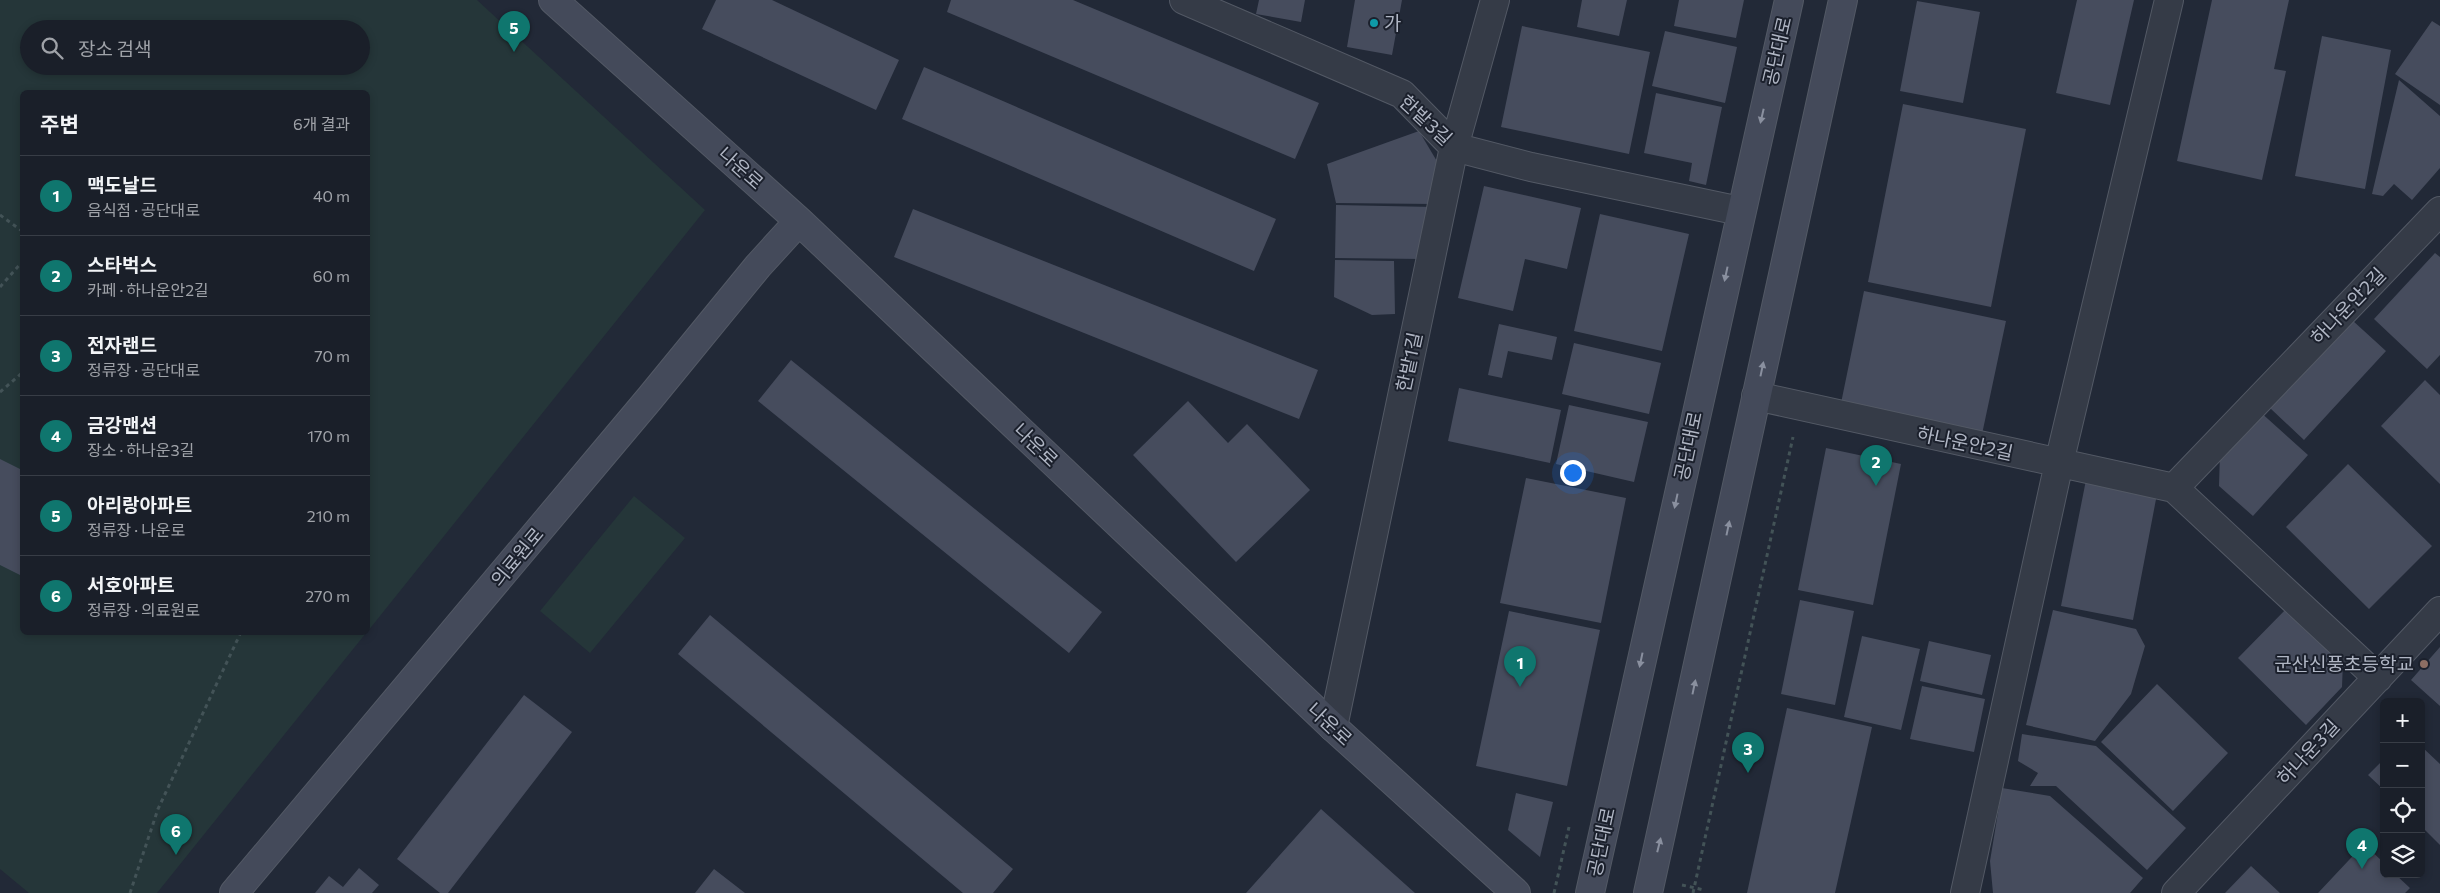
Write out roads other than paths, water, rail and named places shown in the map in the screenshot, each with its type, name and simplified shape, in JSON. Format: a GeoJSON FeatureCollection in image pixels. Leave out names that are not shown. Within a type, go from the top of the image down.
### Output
{"type":"FeatureCollection","features":[{"type":"Feature","properties":{"kind":"street","name":"나운로"},"geometry":{"type":"LineString","coordinates":[[553,0],[800,221],[1333,727],[1516,893]]}},
{"type":"Feature","properties":{"kind":"street","name":"한밭3길"},"geometry":{"type":"LineString","coordinates":[[1184,0],[1402,94],[1454,147],[1531,167],[1740,211]]}},
{"type":"Feature","properties":{"kind":"street","name":"한밭1길"},"geometry":{"type":"LineString","coordinates":[[1333,727],[1454,147],[1495,0]]}},
{"type":"Feature","properties":{"kind":"street","name":"공단대로"},"geometry":{"type":"LineString","coordinates":[[1590,893],[1740,211],[1789,0]]}},
{"type":"Feature","properties":{"kind":"street"},"geometry":{"type":"LineString","coordinates":[[1648,893],[1843,0]]}},
{"type":"Feature","properties":{"kind":"street"},"geometry":{"type":"LineString","coordinates":[[1965,893],[2059,464],[2168,0]]}},
{"type":"Feature","properties":{"kind":"street","name":"하나운안2길"},"geometry":{"type":"LineString","coordinates":[[1756,396],[2174,488],[2440,211]]}},
{"type":"Feature","properties":{"kind":"street","name":"의료원로"},"geometry":{"type":"LineString","coordinates":[[234,893],[650,398],[758,266],[800,221]]}},
{"type":"Feature","properties":{"kind":"street"},"geometry":{"type":"LineString","coordinates":[[2174,488],[2378,678]]}},
{"type":"Feature","properties":{"kind":"street","name":"하나운3길"},"geometry":{"type":"LineString","coordinates":[[2176,893],[2440,611]]}},
{"type":"Feature","properties":{"kind":"place","name":"가"},"geometry":{"type":"Point","coordinates":[1374,23]}},
{"type":"Feature","properties":{"kind":"place","name":"아리랑아파트"},"geometry":{"type":"Point","coordinates":[514,52]}},
{"type":"Feature","properties":{"kind":"place","name":"스타벅스"},"geometry":{"type":"Point","coordinates":[1876,486]}},
{"type":"Feature","properties":{"kind":"place","name":"군산신풍초등학교"},"geometry":{"type":"Point","coordinates":[2424,664]}},
{"type":"Feature","properties":{"kind":"place","name":"맥도날드"},"geometry":{"type":"Point","coordinates":[1520,687]}},
{"type":"Feature","properties":{"kind":"place","name":"전자랜드"},"geometry":{"type":"Point","coordinates":[1748,773]}},
{"type":"Feature","properties":{"kind":"place","name":"서호아파트"},"geometry":{"type":"Point","coordinates":[176,855]}},
{"type":"Feature","properties":{"kind":"place","name":"금강맨션"},"geometry":{"type":"Point","coordinates":[2362,869]}}]}
